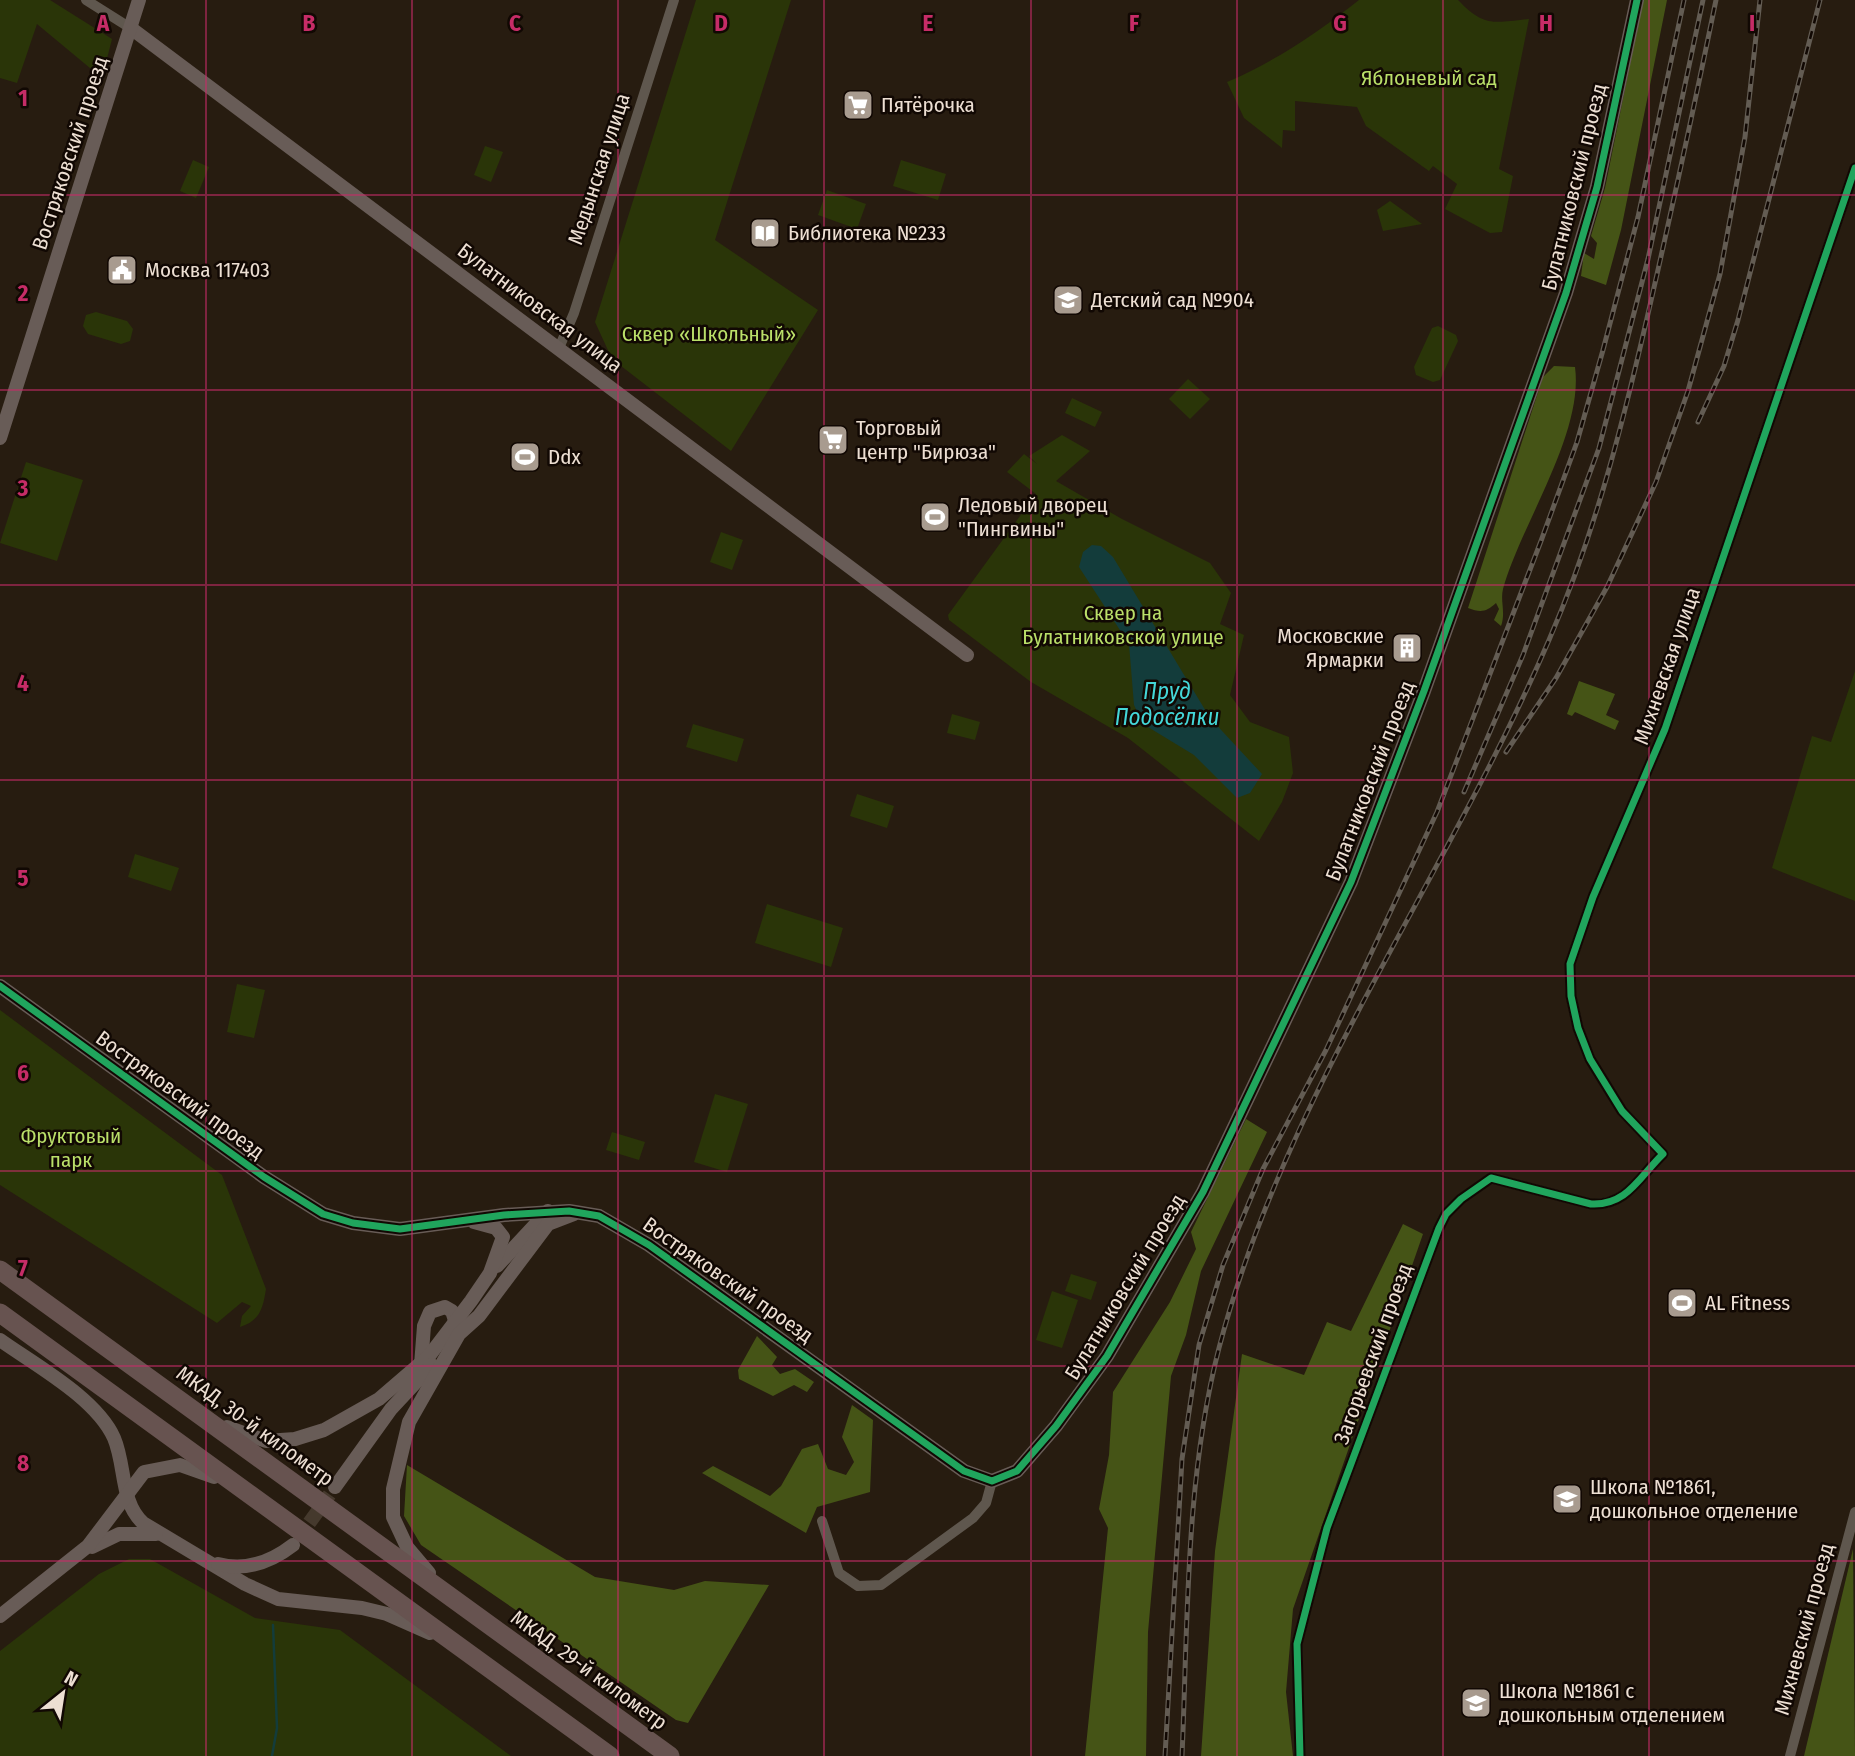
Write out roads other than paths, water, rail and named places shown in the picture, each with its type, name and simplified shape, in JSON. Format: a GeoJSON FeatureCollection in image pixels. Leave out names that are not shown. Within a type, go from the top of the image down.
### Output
{"type":"FeatureCollection","features":[{"type":"Feature","properties":{"kind":"highway","name":"МКАД, 30-й километр"},"geometry":{"type":"LineString","coordinates":[[0,1270],[482,1620]]}},
{"type":"Feature","properties":{"kind":"highway"},"geometry":{"type":"LineString","coordinates":[[0,1313],[610,1756]]}},
{"type":"Feature","properties":{"kind":"highway","name":"МКАД, 29-й километр"},"geometry":{"type":"LineString","coordinates":[[482,1620],[670,1756]]}},
{"type":"Feature","properties":{"kind":"street","name":"Булатниковская улица"},"geometry":{"type":"LineString","coordinates":[[86,0],[132,29],[967,655]]}},
{"type":"Feature","properties":{"kind":"street","name":"Востряковский проезд"},"geometry":{"type":"LineString","coordinates":[[0,438],[139,0]]}},
{"type":"Feature","properties":{"kind":"street","name":"Медынская улица"},"geometry":{"type":"LineString","coordinates":[[558,348],[574,313],[674,0]]}},
{"type":"Feature","properties":{"kind":"street","name":"Булатниковский проезд"},"geometry":{"type":"LineString","coordinates":[[822,1521],[839,1573],[858,1586],[881,1584],[960,1531],[980,1511],[991,1487],[1017,1471],[1056,1426],[1095,1374],[1165,1261],[1217,1164],[1360,862],[1566,293],[1597,187],[1637,0]]}},
{"type":"Feature","properties":{"kind":"street","name":"Михневская улица"},"geometry":{"type":"LineString","coordinates":[[1663,1153],[1622,1111],[1590,1059],[1578,1028],[1571,996],[1570,964],[1593,897],[1665,729],[1855,168]]}},
{"type":"Feature","properties":{"kind":"street","name":"Востряковский проезд"},"geometry":{"type":"LineString","coordinates":[[0,986],[264,1177],[323,1214],[373,1227],[400,1229],[466,1220],[579,1212],[599,1216],[630,1231],[991,1487]]}},
{"type":"Feature","properties":{"kind":"street","name":"Загорьевский проезд"},"geometry":{"type":"LineString","coordinates":[[1300,1756],[1297,1644],[1315,1566],[1414,1291],[1446,1214],[1482,1181],[1491,1178],[1591,1204],[1606,1205],[1626,1194],[1663,1153]]}},
{"type":"Feature","properties":{"kind":"street"},"geometry":{"type":"LineString","coordinates":[[166,1390],[249,1437],[279,1441],[309,1436],[379,1399],[457,1327],[479,1317],[548,1224],[579,1212]]}},
{"type":"Feature","properties":{"kind":"street"},"geometry":{"type":"LineString","coordinates":[[530,1247],[538,1230],[540,1214]]}},
{"type":"Feature","properties":{"kind":"street"},"geometry":{"type":"LineString","coordinates":[[482,1620],[418,1563],[407,1548],[393,1517],[393,1489],[409,1422],[457,1327],[490,1273],[540,1214]]}},
{"type":"Feature","properties":{"kind":"street"},"geometry":{"type":"LineString","coordinates":[[466,1220],[496,1228],[503,1237],[490,1273]]}},
{"type":"Feature","properties":{"kind":"street"},"geometry":{"type":"LineString","coordinates":[[335,1487],[401,1398],[423,1359],[424,1325],[430,1312],[445,1307],[457,1327]]}},
{"type":"Feature","properties":{"kind":"street"},"geometry":{"type":"LineString","coordinates":[[0,1340],[70,1391],[103,1421],[119,1453],[135,1516],[167,1538],[278,1599],[387,1614],[463,1649]]}},
{"type":"Feature","properties":{"kind":"street"},"geometry":{"type":"LineString","coordinates":[[401,1398],[448,1349]]}},
{"type":"Feature","properties":{"kind":"street"},"geometry":{"type":"LineString","coordinates":[[0,1616],[71,1561],[99,1535],[144,1472],[154,1468],[191,1466],[218,1479],[288,1522]]}},
{"type":"Feature","properties":{"kind":"street","name":"Михневский проезд"},"geometry":{"type":"LineString","coordinates":[[1790,1756],[1855,1512]]}},
{"type":"Feature","properties":{"kind":"street"},"geometry":{"type":"LineString","coordinates":[[71,1561],[119,1534],[147,1532],[167,1538]]}},
{"type":"Feature","properties":{"kind":"street"},"geometry":{"type":"LineString","coordinates":[[197,1556],[213,1563],[239,1567],[269,1560],[293,1545]]}},
{"type":"Feature","properties":{"kind":"water","name":"Пруд Подосёлки"},"geometry":{"type":"Polygon","coordinates":[[[1092,545],[1101,546],[1113,557],[1210,718],[1262,774],[1250,793],[1237,798],[1194,755],[1143,724],[1134,705],[1129,644],[1079,567],[1083,552],[1092,545]]]}},
{"type":"Feature","properties":{"kind":"waterway"},"geometry":{"type":"LineString","coordinates":[[272,1756],[277,1728],[273,1625]]}},
{"type":"Feature","properties":{"kind":"tunnel"},"geometry":{"type":"LineString","coordinates":[[297,1540],[335,1487]]}},
{"type":"Feature","properties":{"kind":"railway"},"geometry":{"type":"LineString","coordinates":[[1165,1756],[1182,1459],[1199,1345],[1223,1265],[1263,1169],[1326,1050],[1437,812],[1577,442],[1638,217],[1684,0]]}},
{"type":"Feature","properties":{"kind":"railway"},"geometry":{"type":"LineString","coordinates":[[1464,792],[1523,655],[1599,448],[1648,259],[1703,0]]}},
{"type":"Feature","properties":{"kind":"railway"},"geometry":{"type":"LineString","coordinates":[[1182,1756],[1187,1602],[1194,1500],[1208,1398],[1219,1348],[1248,1254],[1284,1164],[1370,988],[1508,728],[1549,640],[1582,555],[1632,381],[1716,0]]}},
{"type":"Feature","properties":{"kind":"railway"},"geometry":{"type":"LineString","coordinates":[[1506,752],[1556,678],[1607,587],[1656,482],[1688,391],[1720,274],[1745,137],[1760,0]]}},
{"type":"Feature","properties":{"kind":"railway"},"geometry":{"type":"LineString","coordinates":[[1698,422],[1724,366],[1738,320],[1820,0]]}},
{"type":"Feature","properties":{"kind":"place","name":"Пятёрочка"},"geometry":{"type":"Point","coordinates":[858,105]}},
{"type":"Feature","properties":{"kind":"place","name":"Библиотека №233"},"geometry":{"type":"Point","coordinates":[765,233]}},
{"type":"Feature","properties":{"kind":"place","name":"Москва 117403"},"geometry":{"type":"Point","coordinates":[122,270]}},
{"type":"Feature","properties":{"kind":"place","name":"Детский сад №904"},"geometry":{"type":"Point","coordinates":[1068,300]}},
{"type":"Feature","properties":{"kind":"place","name":"Торговый центр \"Бирюза\""},"geometry":{"type":"Point","coordinates":[833,440]}},
{"type":"Feature","properties":{"kind":"place","name":"Ddx"},"geometry":{"type":"Point","coordinates":[525,457]}},
{"type":"Feature","properties":{"kind":"place","name":"Ледовый дворец \"Пингвины\""},"geometry":{"type":"Point","coordinates":[935,517]}},
{"type":"Feature","properties":{"kind":"place","name":"Московские Ярмарки"},"geometry":{"type":"Point","coordinates":[1407,648]}},
{"type":"Feature","properties":{"kind":"place","name":"AL Fitness"},"geometry":{"type":"Point","coordinates":[1682,1303]}},
{"type":"Feature","properties":{"kind":"place","name":"Школа №1861, дошкольное отделение"},"geometry":{"type":"Point","coordinates":[1567,1499]}},
{"type":"Feature","properties":{"kind":"place","name":"Школа №1861 с дошкольным отделением"},"geometry":{"type":"Point","coordinates":[1476,1703]}},
{"type":"Feature","properties":{"kind":"park label","name":"Яблоневый сад"},"geometry":{"type":"Point","coordinates":[1429,78]}},
{"type":"Feature","properties":{"kind":"park label","name":"Сквер «Школьный»"},"geometry":{"type":"Point","coordinates":[709,334]}},
{"type":"Feature","properties":{"kind":"park label","name":"Сквер на Булатниковской улице"},"geometry":{"type":"Point","coordinates":[1123,625]}},
{"type":"Feature","properties":{"kind":"park label","name":"Фруктовый парк"},"geometry":{"type":"Point","coordinates":[71,1148]}}]}
